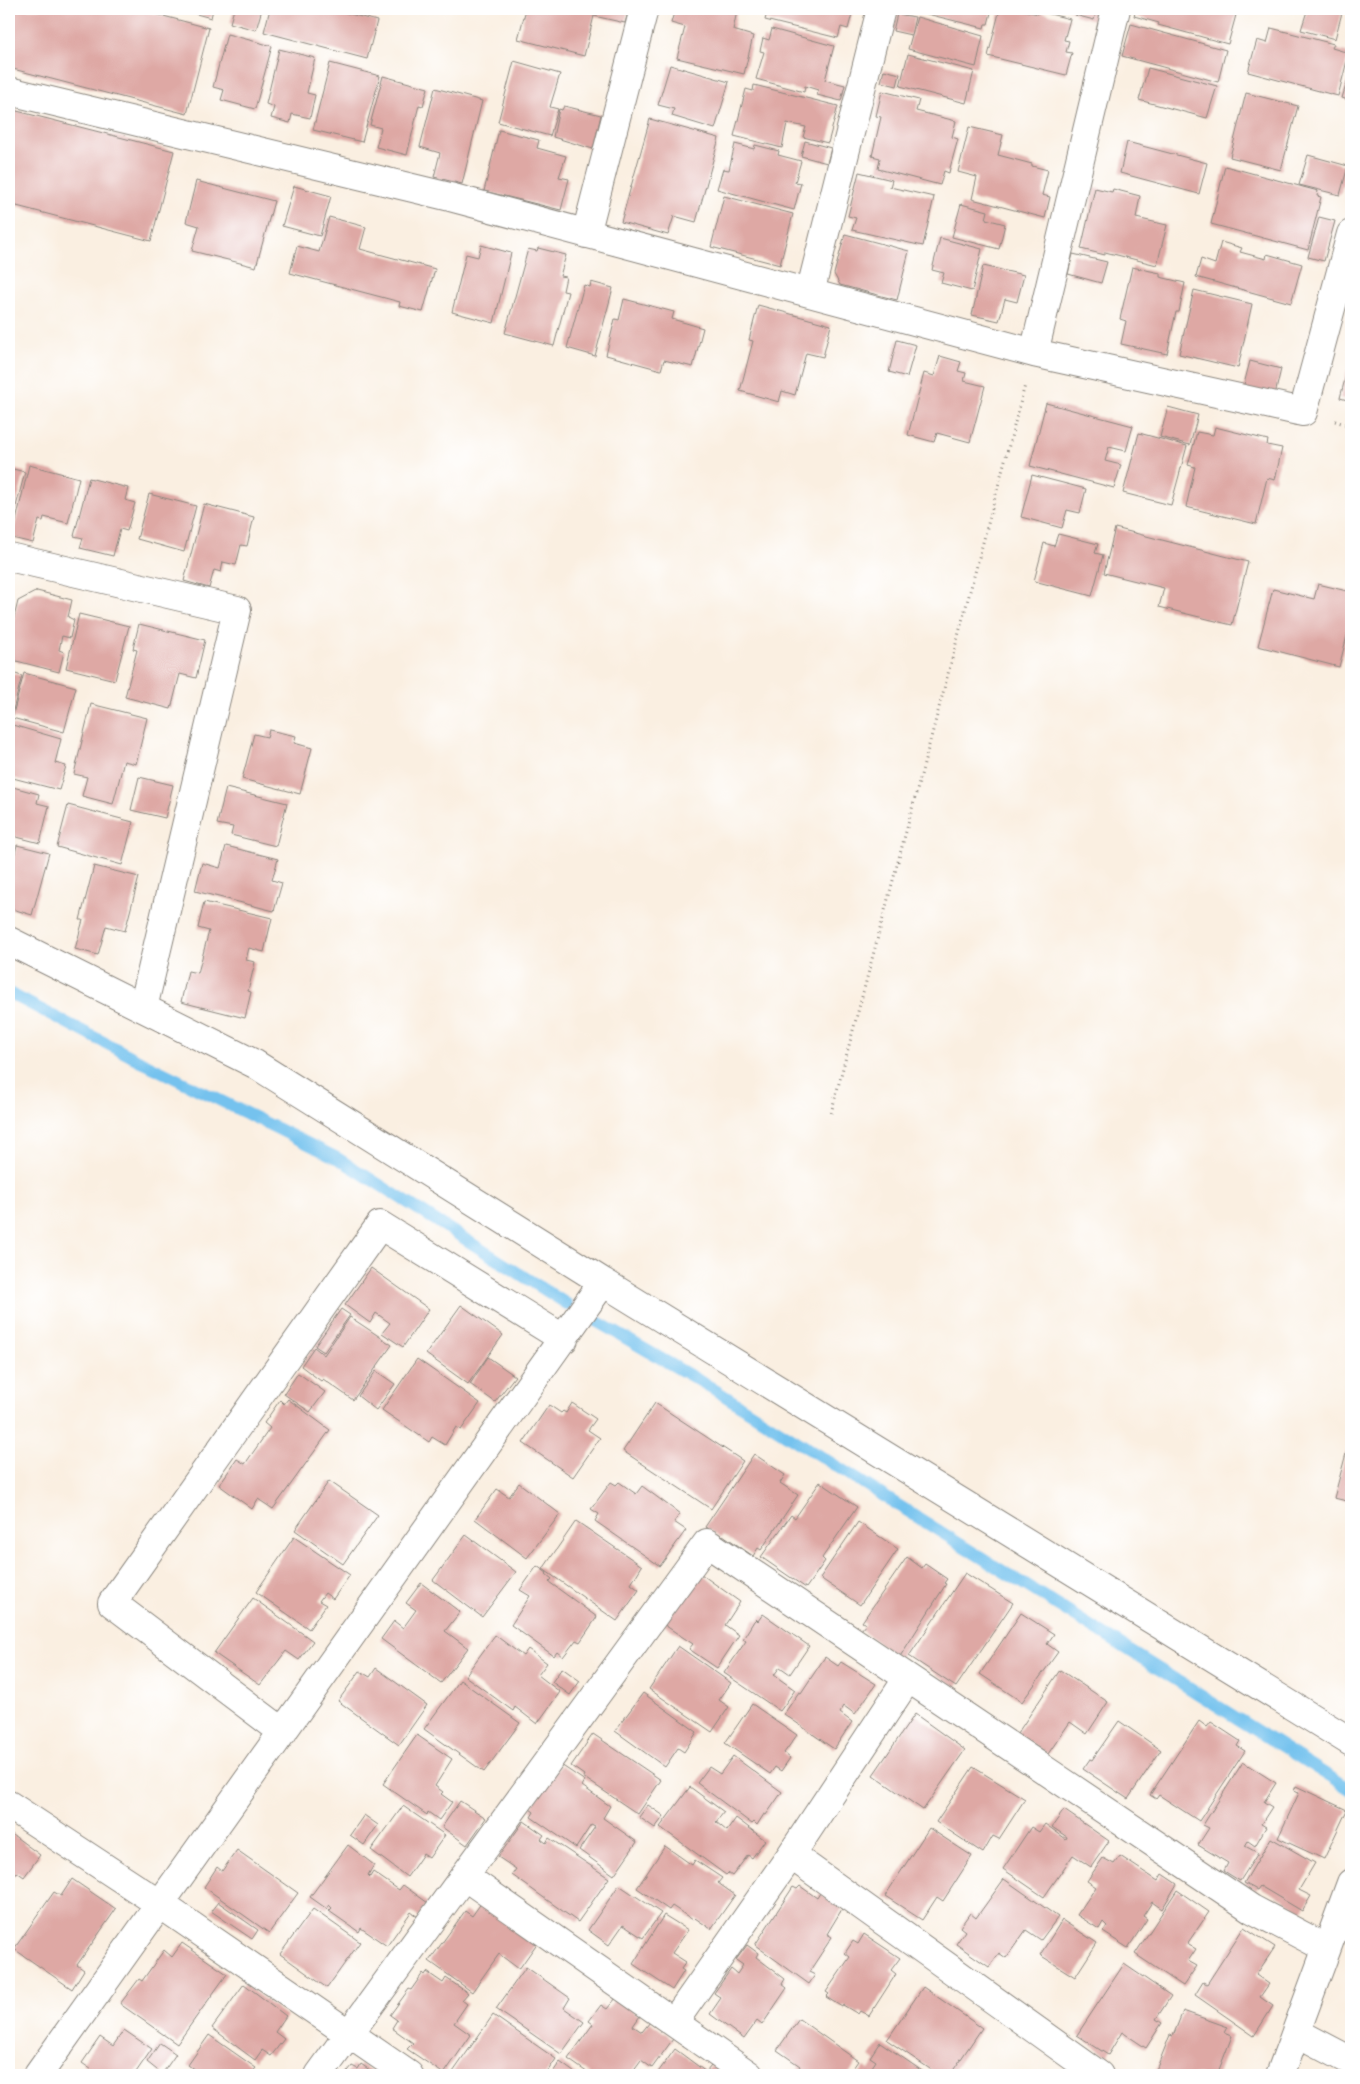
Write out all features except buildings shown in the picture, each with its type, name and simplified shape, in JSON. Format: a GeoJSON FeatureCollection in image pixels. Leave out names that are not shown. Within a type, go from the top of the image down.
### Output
{"type":"FeatureCollection","features":[{"type":"Feature","properties":{"kind":"street"},"geometry":{"type":"LineString","coordinates":[[586,234],[644,9]]}},
{"type":"Feature","properties":{"kind":"street"},"geometry":{"type":"LineString","coordinates":[[810,293],[881,9]]}},
{"type":"Feature","properties":{"kind":"street"},"geometry":{"type":"LineString","coordinates":[[1034,353],[1116,9]]}},
{"type":"Feature","properties":{"kind":"street"},"geometry":{"type":"LineString","coordinates":[[9,91],[450,197],[1034,353],[1303,412],[1351,232]]}},
{"type":"Feature","properties":{"kind":"street"},"geometry":{"type":"LineString","coordinates":[[9,557],[237,610],[143,1008]]}},
{"type":"Feature","properties":{"kind":"street"},"geometry":{"type":"LineString","coordinates":[[9,941],[255,1064],[603,1282],[1351,1742]]}},
{"type":"Feature","properties":{"kind":"street"},"geometry":{"type":"LineString","coordinates":[[283,1732],[112,1603],[380,1225],[564,1339]]}},
{"type":"Feature","properties":{"kind":"street"},"geometry":{"type":"LineString","coordinates":[[38,2075],[603,1282]]}},
{"type":"Feature","properties":{"kind":"street"},"geometry":{"type":"LineString","coordinates":[[320,2075],[707,1544],[1252,1909],[1326,1948]]}},
{"type":"Feature","properties":{"kind":"street"},"geometry":{"type":"LineString","coordinates":[[674,2022],[791,1855],[908,1678]]}},
{"type":"Feature","properties":{"kind":"street"},"geometry":{"type":"LineString","coordinates":[[9,1805],[160,1904],[409,2075]]}},
{"type":"Feature","properties":{"kind":"street"},"geometry":{"type":"LineString","coordinates":[[791,1855],[1099,2075]]}},
{"type":"Feature","properties":{"kind":"street"},"geometry":{"type":"LineString","coordinates":[[464,1876],[750,2075]]}},
{"type":"Feature","properties":{"kind":"street"},"geometry":{"type":"LineString","coordinates":[[1280,2075],[1351,1883]]}},
{"type":"Feature","properties":{"kind":"street"},"geometry":{"type":"LineString","coordinates":[[1296,2032],[1351,2060]]}},
{"type":"Feature","properties":{"kind":"path"},"geometry":{"type":"LineString","coordinates":[[830,1113],[1034,353]]}},
{"type":"Feature","properties":{"kind":"waterway"},"geometry":{"type":"LineString","coordinates":[[9,993],[148,1065],[339,1159],[567,1304]]}},
{"type":"Feature","properties":{"kind":"waterway"},"geometry":{"type":"LineString","coordinates":[[596,1321],[712,1388],[1351,1790]]}}]}
